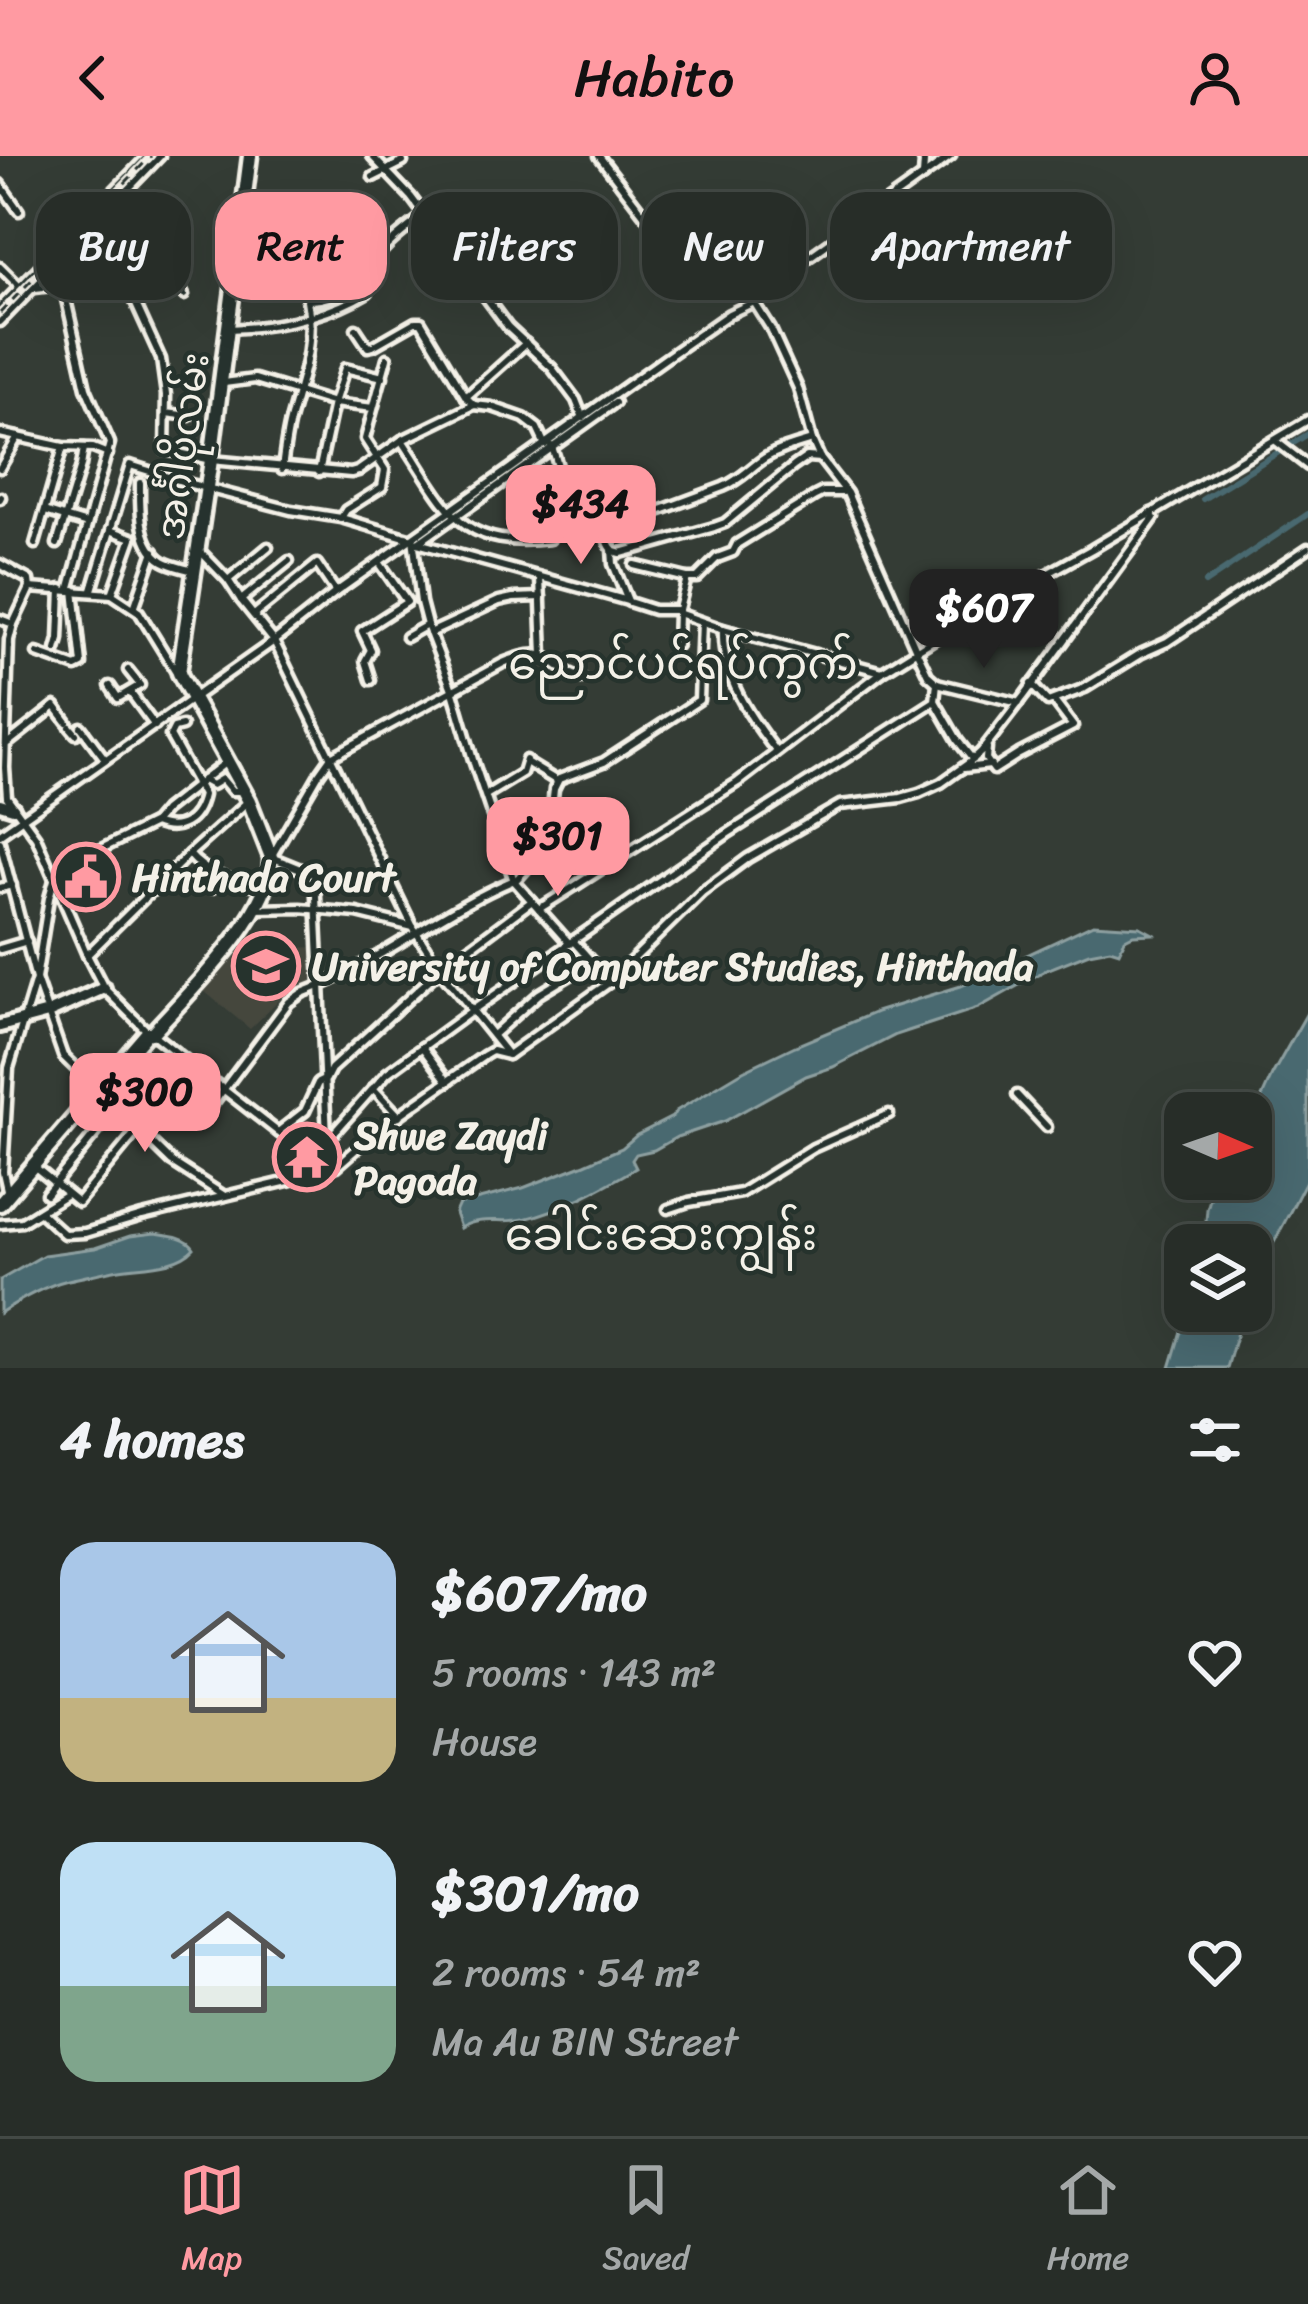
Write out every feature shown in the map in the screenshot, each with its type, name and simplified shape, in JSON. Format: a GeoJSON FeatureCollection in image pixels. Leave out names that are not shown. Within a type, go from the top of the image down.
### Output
{"type":"FeatureCollection","features":[{"type":"Feature","properties":{"kind":"main road","name":"အင်္ဂါပိုလမ်း"},"geometry":{"type":"LineString","coordinates":[[179,673],[250,156]]}},
{"type":"Feature","properties":{"kind":"main road"},"geometry":{"type":"LineString","coordinates":[[4,1199],[244,927],[272,866],[246,795],[179,673]]}},
{"type":"Feature","properties":{"kind":"street"},"geometry":{"type":"LineString","coordinates":[[0,307],[148,156]]}},
{"type":"Feature","properties":{"kind":"street"},"geometry":{"type":"LineString","coordinates":[[128,192],[160,156]]}},
{"type":"Feature","properties":{"kind":"street"},"geometry":{"type":"LineString","coordinates":[[372,156],[411,197]]}},
{"type":"Feature","properties":{"kind":"street"},"geometry":{"type":"LineString","coordinates":[[599,156],[642,212]]}},
{"type":"Feature","properties":{"kind":"street"},"geometry":{"type":"LineString","coordinates":[[921,156],[923,176]]}},
{"type":"Feature","properties":{"kind":"street"},"geometry":{"type":"LineString","coordinates":[[226,1196],[191,1177],[137,1131],[63,1056],[36,980],[0,838],[336,592],[453,515],[729,314],[754,302],[774,282],[951,156]]}},
{"type":"Feature","properties":{"kind":"street"},"geometry":{"type":"LineString","coordinates":[[373,176],[403,162]]}},
{"type":"Feature","properties":{"kind":"street"},"geometry":{"type":"LineString","coordinates":[[119,187],[122,192]]}},
{"type":"Feature","properties":{"kind":"street"},"geometry":{"type":"LineString","coordinates":[[2,190],[19,211]]}},
{"type":"Feature","properties":{"kind":"street"},"geometry":{"type":"LineString","coordinates":[[282,469],[309,349],[307,300],[327,298],[352,283],[411,226]]}},
{"type":"Feature","properties":{"kind":"street"},"geometry":{"type":"LineString","coordinates":[[0,267],[21,288]]}},
{"type":"Feature","properties":{"kind":"street"},"geometry":{"type":"LineString","coordinates":[[0,322],[36,285]]}},
{"type":"Feature","properties":{"kind":"street"},"geometry":{"type":"LineString","coordinates":[[56,650],[68,589],[110,443],[86,388],[66,300]]}},
{"type":"Feature","properties":{"kind":"street"},"geometry":{"type":"LineString","coordinates":[[134,300],[161,358],[165,450],[282,469],[358,471],[402,440],[475,405],[492,407],[537,428],[557,458],[568,499]]}},
{"type":"Feature","properties":{"kind":"street"},"geometry":{"type":"LineString","coordinates":[[229,329],[310,316],[353,300]]}},
{"type":"Feature","properties":{"kind":"street"},"geometry":{"type":"LineString","coordinates":[[487,300],[508,327],[553,368],[583,418]]}},
{"type":"Feature","properties":{"kind":"street"},"geometry":{"type":"LineString","coordinates":[[754,302],[798,388],[820,458],[847,493],[928,675],[937,683],[1019,703]]}},
{"type":"Feature","properties":{"kind":"street"},"geometry":{"type":"LineString","coordinates":[[356,329],[368,347],[421,322],[475,405]]}},
{"type":"Feature","properties":{"kind":"street"},"geometry":{"type":"LineString","coordinates":[[466,397],[526,343]]}},
{"type":"Feature","properties":{"kind":"street"},"geometry":{"type":"LineString","coordinates":[[340,518],[382,487],[385,470],[365,440],[387,358]]}},
{"type":"Feature","properties":{"kind":"street"},"geometry":{"type":"LineString","coordinates":[[320,472],[345,368],[383,377]]}},
{"type":"Feature","properties":{"kind":"street"},"geometry":{"type":"LineString","coordinates":[[221,384],[255,379],[334,403],[373,408]]}},
{"type":"Feature","properties":{"kind":"street"},"geometry":{"type":"LineString","coordinates":[[549,445],[615,403]]}},
{"type":"Feature","properties":{"kind":"street"},"geometry":{"type":"LineString","coordinates":[[166,413],[189,416]]}},
{"type":"Feature","properties":{"kind":"street"},"geometry":{"type":"LineString","coordinates":[[539,908],[723,791],[882,672],[973,614],[1308,420]]}},
{"type":"Feature","properties":{"kind":"street"},"geometry":{"type":"LineString","coordinates":[[1,435],[108,454]]}},
{"type":"Feature","properties":{"kind":"street"},"geometry":{"type":"LineString","coordinates":[[0,468],[18,436]]}},
{"type":"Feature","properties":{"kind":"street"},"geometry":{"type":"LineString","coordinates":[[402,440],[453,515],[469,530],[521,542],[550,538]]}},
{"type":"Feature","properties":{"kind":"street"},"geometry":{"type":"LineString","coordinates":[[608,535],[610,529],[740,479],[786,447],[812,440]]}},
{"type":"Feature","properties":{"kind":"street"},"geometry":{"type":"LineString","coordinates":[[1277,442],[1307,465]]}},
{"type":"Feature","properties":{"kind":"street"},"geometry":{"type":"LineString","coordinates":[[35,544],[63,447]]}},
{"type":"Feature","properties":{"kind":"street"},"geometry":{"type":"LineString","coordinates":[[58,544],[83,448]]}},
{"type":"Feature","properties":{"kind":"street"},"geometry":{"type":"LineString","coordinates":[[612,549],[621,553],[725,523],[807,457],[820,458]]}},
{"type":"Feature","properties":{"kind":"street"},"geometry":{"type":"LineString","coordinates":[[92,591],[130,465],[291,510],[340,518],[882,672]]}},
{"type":"Feature","properties":{"kind":"street"},"geometry":{"type":"LineString","coordinates":[[140,483],[142,526],[154,551],[160,560],[194,571]]}},
{"type":"Feature","properties":{"kind":"street"},"geometry":{"type":"LineString","coordinates":[[634,565],[687,578],[700,576],[737,544],[815,496],[838,490],[847,493]]}},
{"type":"Feature","properties":{"kind":"street"},"geometry":{"type":"LineString","coordinates":[[45,511],[87,524]]}},
{"type":"Feature","properties":{"kind":"street"},"geometry":{"type":"LineString","coordinates":[[40,1212],[64,1234],[85,1233],[337,1166],[378,1130],[492,1052],[508,1055],[610,982],[702,892],[773,842],[840,805],[919,793],[973,760],[1154,518],[1151,513]]}},
{"type":"Feature","properties":{"kind":"street"},"geometry":{"type":"LineString","coordinates":[[110,530],[132,538],[112,594]]}},
{"type":"Feature","properties":{"kind":"street"},"geometry":{"type":"LineString","coordinates":[[590,532],[602,530],[608,535],[628,601]]}},
{"type":"Feature","properties":{"kind":"street"},"geometry":{"type":"LineString","coordinates":[[414,540],[421,602],[514,880],[610,982]]}},
{"type":"Feature","properties":{"kind":"street"},"geometry":{"type":"LineString","coordinates":[[198,548],[274,641],[416,930],[440,970],[508,1055]]}},
{"type":"Feature","properties":{"kind":"street"},"geometry":{"type":"LineString","coordinates":[[228,580],[268,548]]}},
{"type":"Feature","properties":{"kind":"street"},"geometry":{"type":"LineString","coordinates":[[1031,684],[1048,702],[1085,688],[1167,642],[1308,548]]}},
{"type":"Feature","properties":{"kind":"street"},"geometry":{"type":"LineString","coordinates":[[134,608],[154,551]]}},
{"type":"Feature","properties":{"kind":"street"},"geometry":{"type":"LineString","coordinates":[[241,599],[289,561]]}},
{"type":"Feature","properties":{"kind":"street"},"geometry":{"type":"LineString","coordinates":[[371,680],[364,661],[371,650],[362,631],[406,602],[379,562]]}},
{"type":"Feature","properties":{"kind":"street"},"geometry":{"type":"LineString","coordinates":[[0,564],[29,580],[30,588],[9,640],[7,806],[36,837],[104,988],[150,1032],[278,1132],[304,1151],[316,1153],[386,1073],[741,825],[935,701]]}},
{"type":"Feature","properties":{"kind":"street"},"geometry":{"type":"LineString","coordinates":[[254,615],[317,564],[336,592]]}},
{"type":"Feature","properties":{"kind":"street"},"geometry":{"type":"LineString","coordinates":[[540,577],[543,656]]}},
{"type":"Feature","properties":{"kind":"street"},"geometry":{"type":"LineString","coordinates":[[677,645],[678,612],[687,578]]}},
{"type":"Feature","properties":{"kind":"street"},"geometry":{"type":"LineString","coordinates":[[30,588],[112,594],[134,608],[179,673]]}},
{"type":"Feature","properties":{"kind":"street"},"geometry":{"type":"LineString","coordinates":[[37,653],[76,668],[82,664],[68,589]]}},
{"type":"Feature","properties":{"kind":"street"},"geometry":{"type":"LineString","coordinates":[[406,637],[499,602],[541,597]]}},
{"type":"Feature","properties":{"kind":"street"},"geometry":{"type":"LineString","coordinates":[[0,619],[13,624]]}},
{"type":"Feature","properties":{"kind":"street"},"geometry":{"type":"LineString","coordinates":[[557,781],[604,762],[699,700],[702,622]]}},
{"type":"Feature","properties":{"kind":"street"},"geometry":{"type":"LineString","coordinates":[[723,629],[727,669],[776,752]]}},
{"type":"Feature","properties":{"kind":"street"},"geometry":{"type":"LineString","coordinates":[[327,1140],[315,875],[272,857],[331,757],[526,653],[550,657],[582,678]]}},
{"type":"Feature","properties":{"kind":"street"},"geometry":{"type":"LineString","coordinates":[[110,686],[118,698],[140,685],[128,670]]}},
{"type":"Feature","properties":{"kind":"street"},"geometry":{"type":"LineString","coordinates":[[0,681],[10,685]]}},
{"type":"Feature","properties":{"kind":"street"},"geometry":{"type":"LineString","coordinates":[[937,683],[935,701],[973,760]]}},
{"type":"Feature","properties":{"kind":"street"},"geometry":{"type":"LineString","coordinates":[[130,692],[154,726]]}},
{"type":"Feature","properties":{"kind":"street"},"geometry":{"type":"LineString","coordinates":[[987,745],[986,759],[994,770],[1073,726],[1054,701]]}},
{"type":"Feature","properties":{"kind":"street"},"geometry":{"type":"LineString","coordinates":[[5,740],[55,706],[106,760]]}},
{"type":"Feature","properties":{"kind":"street"},"geometry":{"type":"LineString","coordinates":[[154,824],[177,828],[194,815],[202,795],[200,782],[170,736],[173,728],[182,726]]}},
{"type":"Feature","properties":{"kind":"street"},"geometry":{"type":"LineString","coordinates":[[4,1199],[9,1068],[36,980],[55,882],[86,857],[154,824],[165,809],[227,761]]}},
{"type":"Feature","properties":{"kind":"street"},"geometry":{"type":"LineString","coordinates":[[486,795],[521,773],[526,761],[557,781]]}},
{"type":"Feature","properties":{"kind":"street"},"geometry":{"type":"LineString","coordinates":[[962,768],[990,765]]}},
{"type":"Feature","properties":{"kind":"street"},"geometry":{"type":"LineString","coordinates":[[87,955],[246,795],[229,789],[222,779],[212,785],[200,782]]}},
{"type":"Feature","properties":{"kind":"street"},"geometry":{"type":"LineString","coordinates":[[33,1165],[78,1202],[150,1115],[168,1105],[187,1104],[206,1112],[289,1002],[514,880],[548,844],[557,781]]}},
{"type":"Feature","properties":{"kind":"street"},"geometry":{"type":"LineString","coordinates":[[189,854],[200,868],[264,888]]}},
{"type":"Feature","properties":{"kind":"street"},"geometry":{"type":"LineString","coordinates":[[212,888],[218,876]]}},
{"type":"Feature","properties":{"kind":"street"},"geometry":{"type":"LineString","coordinates":[[0,888],[12,885]]}},
{"type":"Feature","properties":{"kind":"street"},"geometry":{"type":"LineString","coordinates":[[278,1132],[304,1111],[318,1083],[331,1070],[440,970],[532,901]]}},
{"type":"Feature","properties":{"kind":"street"},"geometry":{"type":"LineString","coordinates":[[255,909],[357,913],[416,930]]}},
{"type":"Feature","properties":{"kind":"street"},"geometry":{"type":"LineString","coordinates":[[0,949],[27,941]]}},
{"type":"Feature","properties":{"kind":"street"},"geometry":{"type":"LineString","coordinates":[[493,1035],[539,994],[592,962]]}},
{"type":"Feature","properties":{"kind":"street"},"geometry":{"type":"LineString","coordinates":[[2,1021],[48,1013],[104,988]]}},
{"type":"Feature","properties":{"kind":"street"},"geometry":{"type":"LineString","coordinates":[[422,1047],[448,1082]]}},
{"type":"Feature","properties":{"kind":"street"},"geometry":{"type":"LineString","coordinates":[[373,1088],[400,1117]]}},
{"type":"Feature","properties":{"kind":"street"},"geometry":{"type":"LineString","coordinates":[[1017,1095],[1047,1126]]}},
{"type":"Feature","properties":{"kind":"street"},"geometry":{"type":"LineString","coordinates":[[46,1194],[116,1108]]}},
{"type":"Feature","properties":{"kind":"street"},"geometry":{"type":"LineString","coordinates":[[668,1209],[741,1193],[813,1148],[889,1114]]}},
{"type":"Feature","properties":{"kind":"street"},"geometry":{"type":"LineString","coordinates":[[0,1224],[22,1222],[68,1194]]}},
{"type":"Feature","properties":{"kind":"shaded area","name":"University of Computer Studies, Hinthada"},"geometry":{"type":"Polygon","coordinates":[[[249,932],[267,949],[315,947],[314,983],[286,994],[250,1029],[199,987],[249,932]]]}},
{"type":"Feature","properties":{"kind":"water"},"geometry":{"type":"Polygon","coordinates":[[[1093,924],[1140,927],[1153,934],[1125,939],[1119,952],[1089,953],[1046,970],[978,1008],[896,1035],[806,1076],[725,1121],[636,1154],[632,1160],[636,1168],[567,1204],[524,1219],[476,1222],[460,1228],[455,1213],[459,1204],[523,1188],[622,1148],[743,1071],[795,1046],[876,1012],[961,986],[1093,924]]]}},
{"type":"Feature","properties":{"kind":"water"},"geometry":{"type":"Polygon","coordinates":[[[1308,1011],[1308,1177],[1272,1246],[1272,1224],[1206,1224],[1210,1200],[1272,1200],[1272,1092],[1264,1092],[1308,1011]]]}},
{"type":"Feature","properties":{"kind":"water"},"geometry":{"type":"Polygon","coordinates":[[[155,1233],[182,1239],[194,1248],[167,1262],[59,1283],[0,1313],[0,1280],[44,1255],[155,1233]]]}},
{"type":"Feature","properties":{"kind":"water"},"geometry":{"type":"Polygon","coordinates":[[[1181,1332],[1237,1332],[1227,1368],[1170,1368],[1181,1332]]]}},
{"type":"Feature","properties":{"kind":"waterway"},"geometry":{"type":"LineString","coordinates":[[1203,499],[1308,434]]}},
{"type":"Feature","properties":{"kind":"waterway"},"geometry":{"type":"LineString","coordinates":[[1205,583],[1308,514]]}},
{"type":"Feature","properties":{"kind":"railway"},"geometry":{"type":"LineString","coordinates":[[0,313],[151,156]]}},
{"type":"Feature","properties":{"kind":"place","name":"Hinthada Court"},"geometry":{"type":"Point","coordinates":[86,877]}},
{"type":"Feature","properties":{"kind":"place","name":"University of Computer Studies, Hinthada"},"geometry":{"type":"Point","coordinates":[266,966]}},
{"type":"Feature","properties":{"kind":"place","name":"Shwe Zaydi Pagoda"},"geometry":{"type":"Point","coordinates":[307,1157]}},
{"type":"Feature","properties":{"kind":"district","name":"ညောင်ပင်ရပ်ကွက်"},"geometry":{"type":"Point","coordinates":[683,663]}},
{"type":"Feature","properties":{"kind":"district","name":"ခေါင်းဆေးကျွန်း"},"geometry":{"type":"Point","coordinates":[661,1234]}}]}
